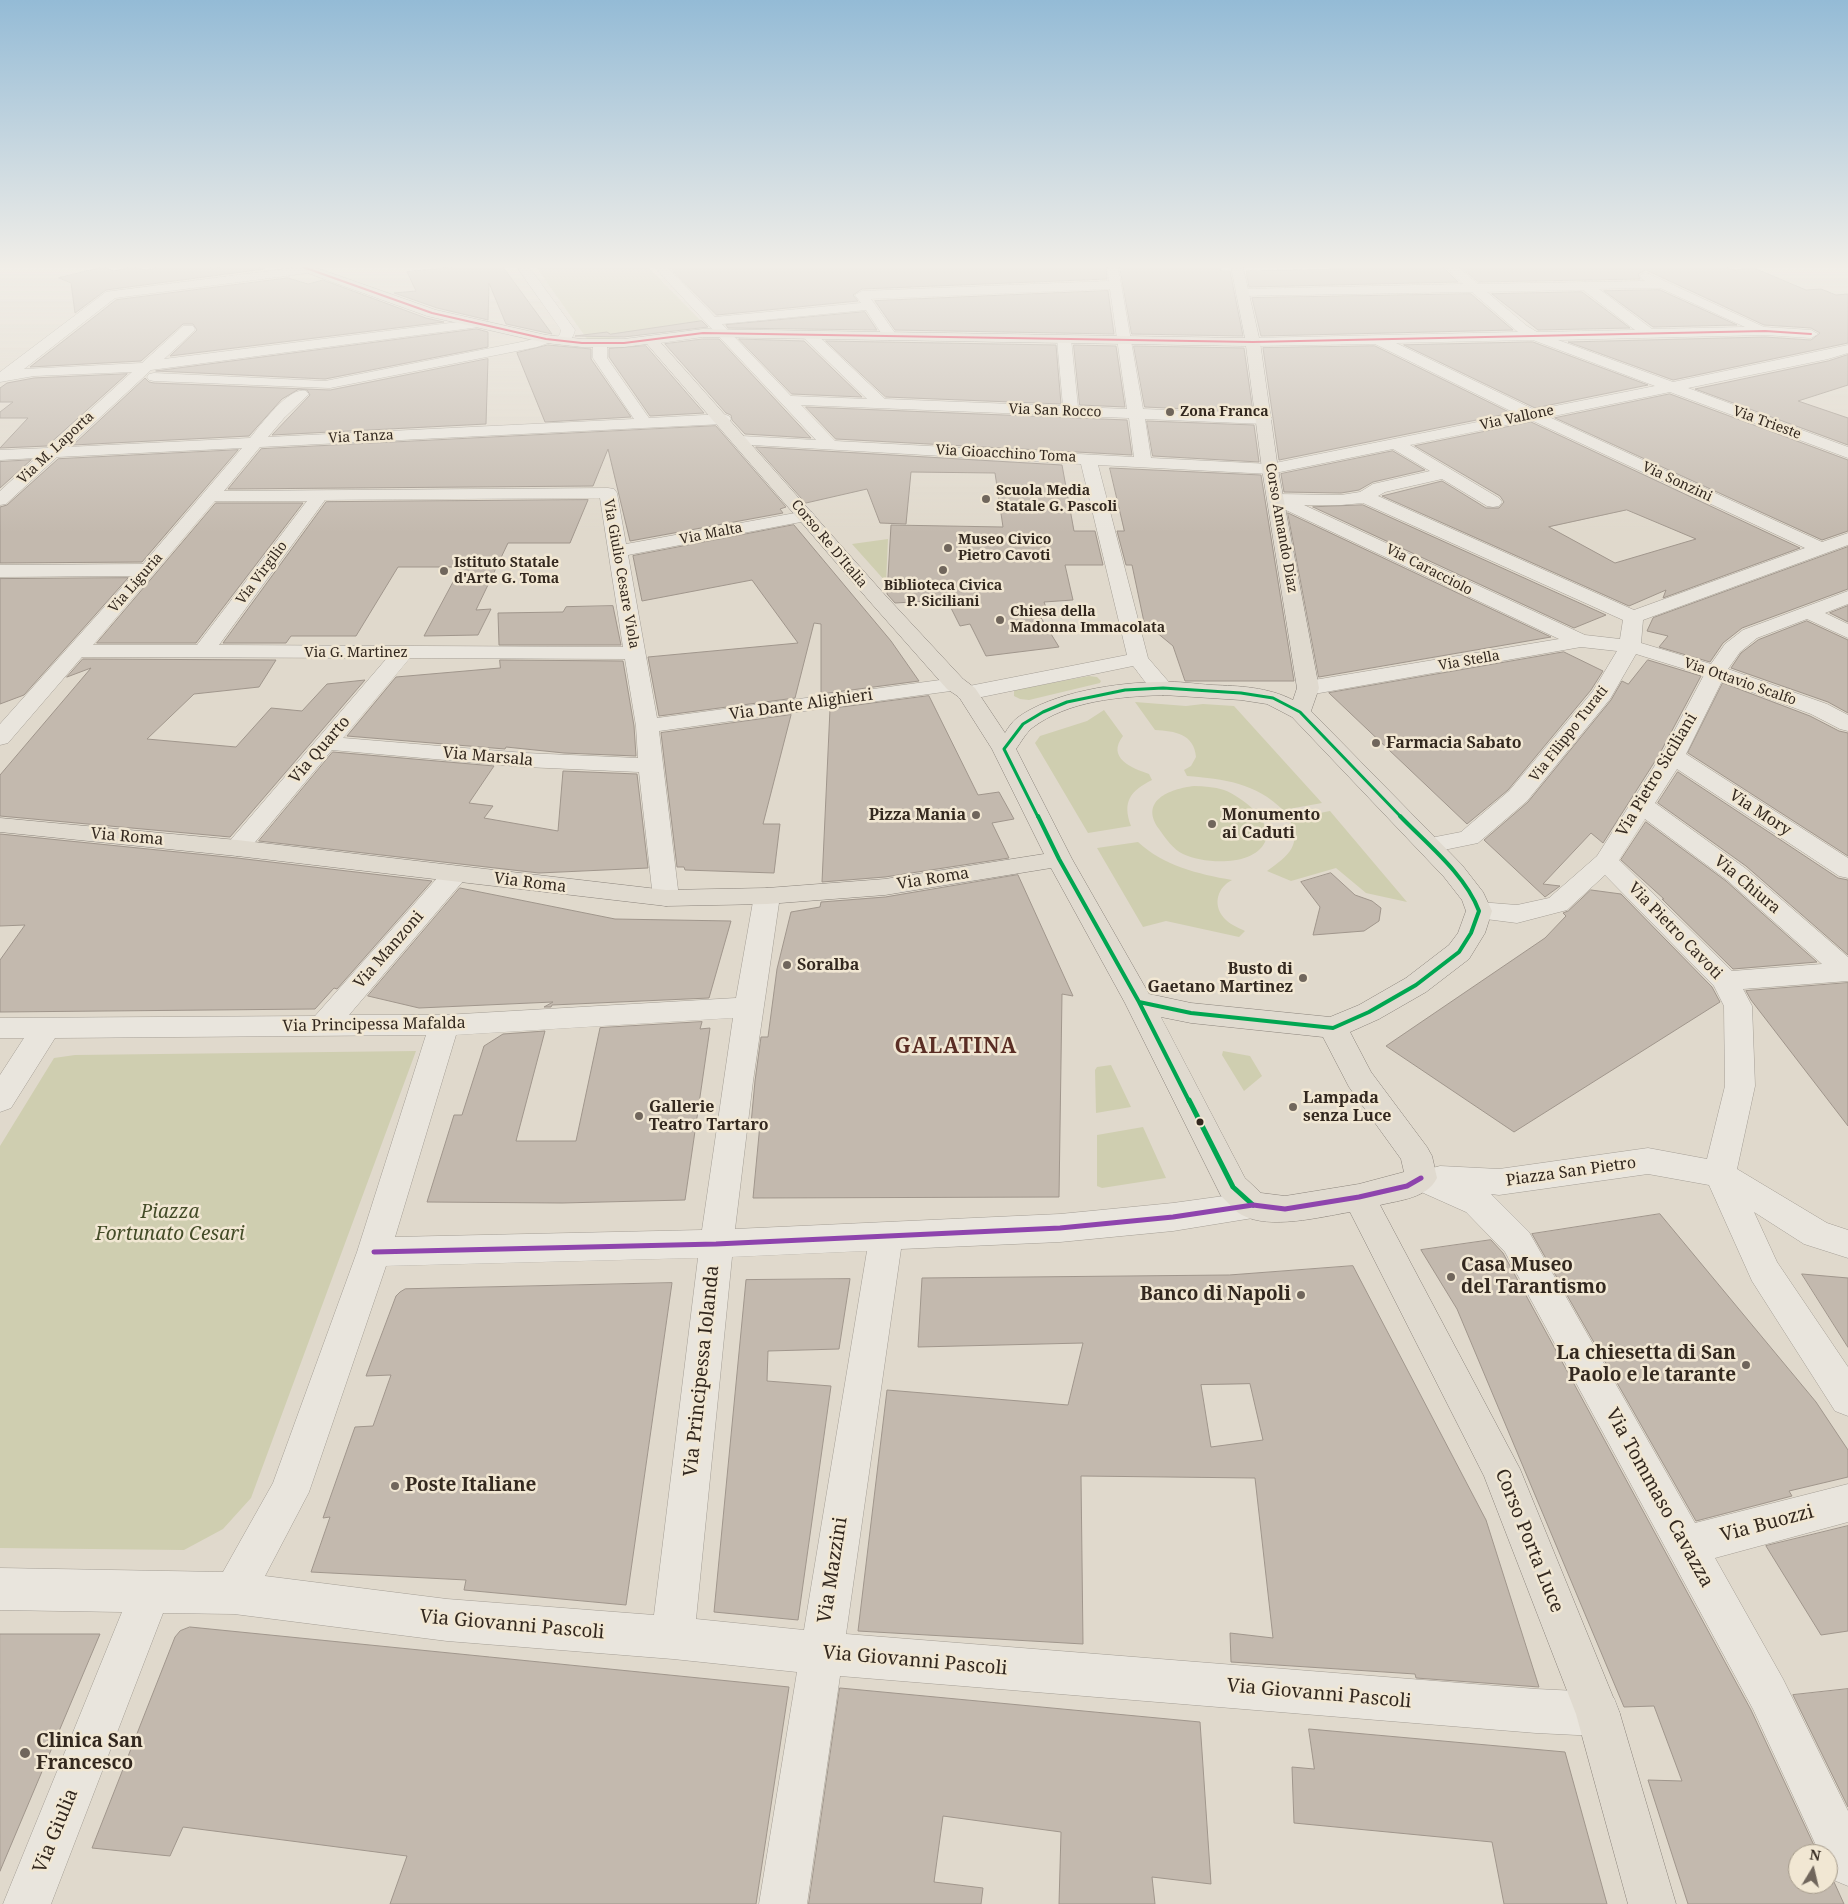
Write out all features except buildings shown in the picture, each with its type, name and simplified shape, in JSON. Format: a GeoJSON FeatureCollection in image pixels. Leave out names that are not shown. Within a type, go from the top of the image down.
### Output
{"type":"FeatureCollection","features":[{"type":"Feature","properties":{"kind":"main road","name":"Corso Re D'Italia"},"geometry":{"type":"LineString","coordinates":[[666,356],[723,418],[882,605],[961,688],[1004,749],[1059,859],[1139,1002],[1232,1187],[1253,1205]]}},
{"type":"Feature","properties":{"kind":"main road","name":"Corso Amando Diaz"},"geometry":{"type":"LineString","coordinates":[[1255,356],[1270,469],[1308,688],[1300,712]]}},
{"type":"Feature","properties":{"kind":"main road"},"geometry":{"type":"LineString","coordinates":[[1004,749],[1023,724],[1067,702],[1126,690],[1163,688],[1241,692],[1273,698],[1300,712],[1429,845],[1454,871],[1474,898],[1479,911],[1472,933],[1459,952],[1416,985],[1369,1012],[1333,1028],[1191,1013],[1139,1002]]}},
{"type":"Feature","properties":{"kind":"main road","name":"Via Roma"},"geometry":{"type":"LineString","coordinates":[[0,825],[237,848],[666,898],[768,896],[885,887],[1059,859]]}},
{"type":"Feature","properties":{"kind":"main road"},"geometry":{"type":"LineString","coordinates":[[1253,1205],[1286,1209],[1359,1197],[1407,1186],[1421,1178],[1416,1156],[1360,1079],[1333,1028]]}},
{"type":"Feature","properties":{"kind":"main road","name":"Corso Porta Luce"},"geometry":{"type":"LineString","coordinates":[[1359,1197],[1501,1469],[1598,1714],[1652,1904]]}},
{"type":"Feature","properties":{"kind":"street"},"geometry":{"type":"LineString","coordinates":[[0,378],[32,356]]}},
{"type":"Feature","properties":{"kind":"street","name":"Via M. Laporta"},"geometry":{"type":"LineString","coordinates":[[0,500],[157,356]]}},
{"type":"Feature","properties":{"kind":"street"},"geometry":{"type":"LineString","coordinates":[[140,371],[165,363],[222,356]]}},
{"type":"Feature","properties":{"kind":"street","name":"Via Liguria"},"geometry":{"type":"LineString","coordinates":[[270,425],[326,389],[469,356]]}},
{"type":"Feature","properties":{"kind":"street"},"geometry":{"type":"LineString","coordinates":[[600,356],[645,424]]}},
{"type":"Feature","properties":{"kind":"street"},"geometry":{"type":"LineString","coordinates":[[744,356],[829,444]]}},
{"type":"Feature","properties":{"kind":"street"},"geometry":{"type":"LineString","coordinates":[[831,356],[881,404]]}},
{"type":"Feature","properties":{"kind":"street"},"geometry":{"type":"LineString","coordinates":[[1066,356],[1071,411]]}},
{"type":"Feature","properties":{"kind":"street"},"geometry":{"type":"LineString","coordinates":[[1127,356],[1142,461]]}},
{"type":"Feature","properties":{"kind":"street","name":"Via Sonzini"},"geometry":{"type":"LineString","coordinates":[[1409,356],[1822,549]]}},
{"type":"Feature","properties":{"kind":"street","name":"Via Trieste"},"geometry":{"type":"LineString","coordinates":[[1586,356],[1848,453]]}},
{"type":"Feature","properties":{"kind":"street","name":"Via Vallone"},"geometry":{"type":"LineString","coordinates":[[1270,469],[1671,388],[1773,356]]}},
{"type":"Feature","properties":{"kind":"street"},"geometry":{"type":"LineString","coordinates":[[1831,356],[1840,364]]}},
{"type":"Feature","properties":{"kind":"street"},"geometry":{"type":"LineString","coordinates":[[0,378],[21,382],[140,371],[326,389]]}},
{"type":"Feature","properties":{"kind":"street"},"geometry":{"type":"LineString","coordinates":[[255,382],[288,387],[301,392],[312,385],[326,389]]}},
{"type":"Feature","properties":{"kind":"street","name":"Via Liguria"},"geometry":{"type":"LineString","coordinates":[[0,738],[9,717],[78,651],[278,415],[301,392]]}},
{"type":"Feature","properties":{"kind":"street","name":"Via San Rocco"},"geometry":{"type":"LineString","coordinates":[[786,400],[1264,419]]}},
{"type":"Feature","properties":{"kind":"street","name":"Via Tanza"},"geometry":{"type":"LineString","coordinates":[[0,455],[645,424],[723,418]]}},
{"type":"Feature","properties":{"kind":"street","name":"Via Gioacchino Toma"},"geometry":{"type":"LineString","coordinates":[[741,441],[829,444],[1270,469]]}},
{"type":"Feature","properties":{"kind":"street"},"geometry":{"type":"LineString","coordinates":[[1395,443],[1493,502]]}},
{"type":"Feature","properties":{"kind":"street"},"geometry":{"type":"LineString","coordinates":[[1088,458],[1138,659],[1163,688]]}},
{"type":"Feature","properties":{"kind":"street"},"geometry":{"type":"LineString","coordinates":[[1276,499],[1341,500],[1364,497],[1379,488],[1445,473]]}},
{"type":"Feature","properties":{"kind":"street","name":"Via Giulio Cesare Viola"},"geometry":{"type":"LineString","coordinates":[[211,496],[608,493],[647,726],[666,898]]}},
{"type":"Feature","properties":{"kind":"street","name":"Via Virgilio"},"geometry":{"type":"LineString","coordinates":[[204,652],[320,495]]}},
{"type":"Feature","properties":{"kind":"street"},"geometry":{"type":"LineString","coordinates":[[1364,497],[1633,617],[1848,539]]}},
{"type":"Feature","properties":{"kind":"street","name":"Via Caracciolo"},"geometry":{"type":"LineString","coordinates":[[1276,499],[1387,548],[1485,598],[1581,641]]}},
{"type":"Feature","properties":{"kind":"street","name":"Via Malta"},"geometry":{"type":"LineString","coordinates":[[617,551],[806,516]]}},
{"type":"Feature","properties":{"kind":"street"},"geometry":{"type":"LineString","coordinates":[[0,572],[148,570]]}},
{"type":"Feature","properties":{"kind":"street","name":"Via Pietro Siciliani"},"geometry":{"type":"LineString","coordinates":[[1479,911],[1517,914],[1558,904],[1606,861],[1673,756],[1716,672],[1732,648],[1750,634],[1848,597]]}},
{"type":"Feature","properties":{"kind":"street"},"geometry":{"type":"LineString","coordinates":[[1808,612],[1848,632]]}},
{"type":"Feature","properties":{"kind":"street","name":"Via Filippo Turati"},"geometry":{"type":"LineString","coordinates":[[1429,845],[1469,838],[1518,796],[1602,694],[1630,646],[1633,617]]}},
{"type":"Feature","properties":{"kind":"street","name":"Via Stella"},"geometry":{"type":"LineString","coordinates":[[1308,688],[1581,641],[1630,646]]}},
{"type":"Feature","properties":{"kind":"street","name":"Via Ottavio Scalfo"},"geometry":{"type":"LineString","coordinates":[[1630,646],[1716,672],[1819,709],[1846,722]]}},
{"type":"Feature","properties":{"kind":"street","name":"Via G. Martinez"},"geometry":{"type":"LineString","coordinates":[[78,651],[634,653]]}},
{"type":"Feature","properties":{"kind":"street","name":"Via Quarto"},"geometry":{"type":"LineString","coordinates":[[237,848],[403,653]]}},
{"type":"Feature","properties":{"kind":"street","name":"Via Dante Alighieri"},"geometry":{"type":"LineString","coordinates":[[647,726],[961,688],[1138,659]]}},
{"type":"Feature","properties":{"kind":"street","name":"Via Marsala"},"geometry":{"type":"LineString","coordinates":[[327,743],[525,760],[650,766]]}},
{"type":"Feature","properties":{"kind":"street","name":"Via Mory"},"geometry":{"type":"LineString","coordinates":[[1673,756],[1848,870]]}},
{"type":"Feature","properties":{"kind":"street","name":"Via Chiura"},"geometry":{"type":"LineString","coordinates":[[1641,804],[1736,874],[1848,972]]}},
{"type":"Feature","properties":{"kind":"street","name":"Via Pietro Cavoti"},"geometry":{"type":"LineString","coordinates":[[1606,861],[1731,994]]}},
{"type":"Feature","properties":{"kind":"street","name":"Via Manzoni"},"geometry":{"type":"LineString","coordinates":[[323,1026],[455,874]]}},
{"type":"Feature","properties":{"kind":"street","name":"Via Principessa Iolanda"},"geometry":{"type":"LineString","coordinates":[[673,1638],[716,1244],[748,1007],[768,896]]}},
{"type":"Feature","properties":{"kind":"street"},"geometry":{"type":"LineString","coordinates":[[1848,972],[1731,994],[1740,1086],[1720,1174],[1764,1271],[1848,1399]]}},
{"type":"Feature","properties":{"kind":"street","name":"Via Principessa Mafalda"},"geometry":{"type":"LineString","coordinates":[[0,1028],[444,1025],[748,1007]]}},
{"type":"Feature","properties":{"kind":"street"},"geometry":{"type":"LineString","coordinates":[[0,1589],[234,1593],[289,1492],[374,1252],[444,1025]]}},
{"type":"Feature","properties":{"kind":"street"},"geometry":{"type":"LineString","coordinates":[[0,1100],[46,1028]]}},
{"type":"Feature","properties":{"kind":"street","name":"Piazza San Pietro"},"geometry":{"type":"LineString","coordinates":[[1421,1178],[1499,1182],[1648,1161],[1720,1174],[1816,1234],[1848,1244]]}},
{"type":"Feature","properties":{"kind":"street","name":"Via Tommaso Cavazza"},"geometry":{"type":"LineString","coordinates":[[1421,1178],[1478,1202],[1517,1242],[1768,1694],[1848,1862]]}},
{"type":"Feature","properties":{"kind":"street"},"geometry":{"type":"LineString","coordinates":[[374,1252],[716,1244],[1060,1228],[1253,1205]]}},
{"type":"Feature","properties":{"kind":"street","name":"Via Mazzini"},"geometry":{"type":"LineString","coordinates":[[783,1904],[820,1653],[886,1236]]}},
{"type":"Feature","properties":{"kind":"street","name":"Via Buozzi"},"geometry":{"type":"LineString","coordinates":[[1685,1546],[1848,1503]]}},
{"type":"Feature","properties":{"kind":"street","name":"Via Giulia"},"geometry":{"type":"LineString","coordinates":[[27,1904],[151,1591]]}},
{"type":"Feature","properties":{"kind":"street","name":"Via Giovanni Pascoli"},"geometry":{"type":"LineString","coordinates":[[234,1593],[447,1620],[673,1638],[820,1653],[1536,1711],[1598,1714]]}},
{"type":"Feature","properties":{"kind":"green space"},"geometry":{"type":"Polygon","coordinates":[[[888,539],[886,582],[852,544],[888,539]]]}},
{"type":"Feature","properties":{"kind":"green space"},"geometry":{"type":"Polygon","coordinates":[[[1089,676],[1097,677],[1101,681],[1100,683],[1029,700],[1014,696],[1014,691],[1019,689],[1089,676]]]}},
{"type":"Feature","properties":{"kind":"green space"},"geometry":{"type":"Polygon","coordinates":[[[1135,702],[1186,706],[1203,704],[1234,706],[1322,803],[1283,810],[1273,801],[1251,788],[1227,781],[1187,776],[1184,770],[1191,766],[1196,757],[1192,743],[1182,735],[1170,731],[1155,730],[1135,702]]]}},
{"type":"Feature","properties":{"kind":"green space"},"geometry":{"type":"Polygon","coordinates":[[[1104,710],[1123,736],[1117,750],[1119,756],[1135,769],[1149,774],[1152,780],[1138,788],[1130,798],[1127,810],[1131,826],[1088,833],[1035,743],[1040,736],[1087,721],[1104,710]]]}},
{"type":"Feature","properties":{"kind":"green space"},"geometry":{"type":"Polygon","coordinates":[[[1194,786],[1224,790],[1239,798],[1254,810],[1261,818],[1267,834],[1265,842],[1259,850],[1250,856],[1239,859],[1215,861],[1203,860],[1183,854],[1173,847],[1154,819],[1153,811],[1155,804],[1160,798],[1175,790],[1194,786]]]}},
{"type":"Feature","properties":{"kind":"green space"},"geometry":{"type":"Polygon","coordinates":[[[1330,811],[1407,902],[1366,893],[1336,868],[1291,881],[1267,871],[1287,855],[1294,843],[1293,828],[1289,819],[1330,811]]]}},
{"type":"Feature","properties":{"kind":"green space"},"geometry":{"type":"Polygon","coordinates":[[[1138,842],[1159,857],[1182,868],[1232,880],[1220,891],[1218,907],[1226,920],[1245,931],[1239,937],[1166,921],[1143,927],[1097,848],[1138,842]]]}},
{"type":"Feature","properties":{"kind":"green space","name":"Piazza Fortunato Cesari"},"geometry":{"type":"Polygon","coordinates":[[[416,1051],[251,1498],[223,1529],[184,1550],[0,1548],[0,1146],[54,1058],[75,1055],[416,1051]]]}},
{"type":"Feature","properties":{"kind":"green space"},"geometry":{"type":"Polygon","coordinates":[[[1223,1051],[1250,1056],[1262,1076],[1244,1091],[1222,1055],[1223,1051]]]}},
{"type":"Feature","properties":{"kind":"green space"},"geometry":{"type":"Polygon","coordinates":[[[1111,1065],[1131,1107],[1096,1113],[1095,1070],[1097,1067],[1111,1065]]]}},
{"type":"Feature","properties":{"kind":"green space"},"geometry":{"type":"Polygon","coordinates":[[[1143,1127],[1166,1178],[1102,1188],[1097,1186],[1097,1135],[1143,1127]]]}},
{"type":"Feature","properties":{"kind":"transit line"},"geometry":{"type":"LineString","coordinates":[[1139,1002],[1191,1013],[1333,1028],[1369,1012],[1416,985],[1459,952],[1471,933],[1479,911],[1474,898],[1453,871],[1300,712],[1273,698],[1241,693],[1163,688],[1125,690],[1067,702],[1043,712],[1023,724],[1004,749],[1059,859],[1139,1002],[1233,1187],[1253,1205]]}},
{"type":"Feature","properties":{"kind":"transit line"},"geometry":{"type":"LineString","coordinates":[[374,1252],[716,1244],[1060,1228],[1173,1217],[1253,1205],[1285,1209],[1359,1197],[1407,1186],[1421,1178]]}},
{"type":"Feature","properties":{"kind":"place","name":"Zona Franca"},"geometry":{"type":"Point","coordinates":[1170,412]}},
{"type":"Feature","properties":{"kind":"place","name":"Scuola Media Statale G. Pascoli"},"geometry":{"type":"Point","coordinates":[986,499]}},
{"type":"Feature","properties":{"kind":"place","name":"Museo Civico Pietro Cavoti"},"geometry":{"type":"Point","coordinates":[948,548]}},
{"type":"Feature","properties":{"kind":"place","name":"Biblioteca Civica P. Siciliani"},"geometry":{"type":"Point","coordinates":[943,570]}},
{"type":"Feature","properties":{"kind":"place","name":"Istituto Statale d'Arte G. Toma"},"geometry":{"type":"Point","coordinates":[444,571]}},
{"type":"Feature","properties":{"kind":"place","name":"Chiesa della Madonna Immacolata"},"geometry":{"type":"Point","coordinates":[1000,620]}},
{"type":"Feature","properties":{"kind":"place","name":"Farmacia Sabato"},"geometry":{"type":"Point","coordinates":[1376,743]}},
{"type":"Feature","properties":{"kind":"place","name":"Pizza Mania"},"geometry":{"type":"Point","coordinates":[976,815]}},
{"type":"Feature","properties":{"kind":"place","name":"Monumento ai Caduti"},"geometry":{"type":"Point","coordinates":[1212,824]}},
{"type":"Feature","properties":{"kind":"place","name":"Soralba"},"geometry":{"type":"Point","coordinates":[787,965]}},
{"type":"Feature","properties":{"kind":"place","name":"Busto di Gaetano Martinez"},"geometry":{"type":"Point","coordinates":[1303,978]}},
{"type":"Feature","properties":{"kind":"place","name":"Lampada senza Luce"},"geometry":{"type":"Point","coordinates":[1293,1107]}},
{"type":"Feature","properties":{"kind":"place","name":"Gallerie Teatro Tartaro"},"geometry":{"type":"Point","coordinates":[639,1116]}},
{"type":"Feature","properties":{"kind":"place","name":"Casa Museo del Tarantismo"},"geometry":{"type":"Point","coordinates":[1451,1277]}},
{"type":"Feature","properties":{"kind":"place","name":"Banco di Napoli"},"geometry":{"type":"Point","coordinates":[1301,1295]}},
{"type":"Feature","properties":{"kind":"place","name":"La chiesetta di San Paolo e le tarante"},"geometry":{"type":"Point","coordinates":[1746,1365]}},
{"type":"Feature","properties":{"kind":"place","name":"Poste Italiane"},"geometry":{"type":"Point","coordinates":[395,1486]}},
{"type":"Feature","properties":{"kind":"place","name":"Clinica San Francesco"},"geometry":{"type":"Point","coordinates":[25,1753]}},
{"type":"Feature","properties":{"kind":"district","name":"GALATINA"},"geometry":{"type":"Point","coordinates":[956,1047]}}]}
